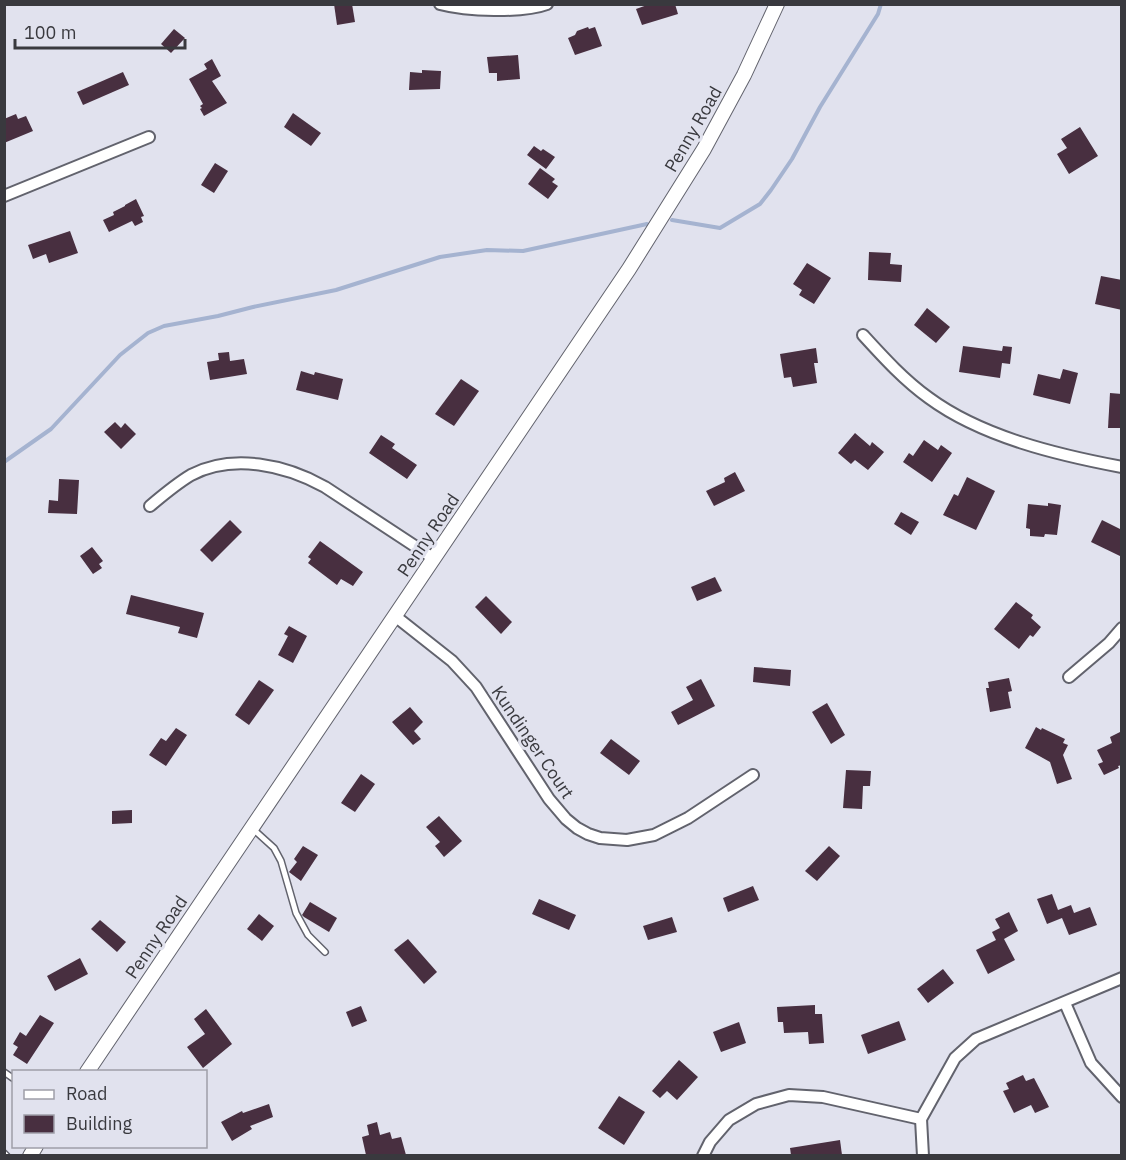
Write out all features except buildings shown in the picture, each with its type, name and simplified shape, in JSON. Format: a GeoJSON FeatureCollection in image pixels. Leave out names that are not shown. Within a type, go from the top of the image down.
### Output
{"type":"FeatureCollection","features":[{"type":"Feature","properties":{"kind":"street"},"geometry":{"type":"LineString","coordinates":[[440,4],[488,9],[538,8],[548,4]]}},
{"type":"Feature","properties":{"kind":"street","name":"Penny Road"},"geometry":{"type":"LineString","coordinates":[[88,1070],[606,304],[659,222],[719,121],[777,4]]}},
{"type":"Feature","properties":{"kind":"street"},"geometry":{"type":"LineString","coordinates":[[4,196],[149,137]]}},
{"type":"Feature","properties":{"kind":"street"},"geometry":{"type":"LineString","coordinates":[[863,335],[893,368],[929,399],[958,416],[999,434],[1047,450],[1122,467]]}},
{"type":"Feature","properties":{"kind":"street"},"geometry":{"type":"LineString","coordinates":[[150,506],[192,475],[214,466],[240,463],[288,470],[325,487],[433,558]]}},
{"type":"Feature","properties":{"kind":"street","name":"Kundinger Court"},"geometry":{"type":"LineString","coordinates":[[395,616],[452,661],[476,687],[549,799],[566,819],[588,834],[600,838],[627,840],[654,835],[688,818],[753,775]]}},
{"type":"Feature","properties":{"kind":"street"},"geometry":{"type":"LineString","coordinates":[[1069,677],[1108,644],[1122,628]]}},
{"type":"Feature","properties":{"kind":"street"},"geometry":{"type":"LineString","coordinates":[[923,1155],[921,1119],[955,1058],[976,1039],[1122,978]]}},
{"type":"Feature","properties":{"kind":"street"},"geometry":{"type":"LineString","coordinates":[[1065,1003],[1091,1063],[1122,1097]]}},
{"type":"Feature","properties":{"kind":"street"},"geometry":{"type":"LineString","coordinates":[[703,1155],[710,1142],[729,1120],[756,1104],[789,1095],[823,1097],[921,1119]]}},
{"type":"Feature","properties":{"kind":"lane"},"geometry":{"type":"LineString","coordinates":[[252,828],[274,848],[281,861],[296,913],[308,935],[325,952]]}},
{"type":"Feature","properties":{"kind":"waterway"},"geometry":{"type":"LineString","coordinates":[[672,220],[720,228],[760,204],[792,159],[820,107],[878,14],[881,4]]}},
{"type":"Feature","properties":{"kind":"waterway"},"geometry":{"type":"LineString","coordinates":[[4,462],[51,429],[120,355],[148,333],[164,326],[336,290],[440,257],[487,250],[523,251],[647,224]]}}]}
